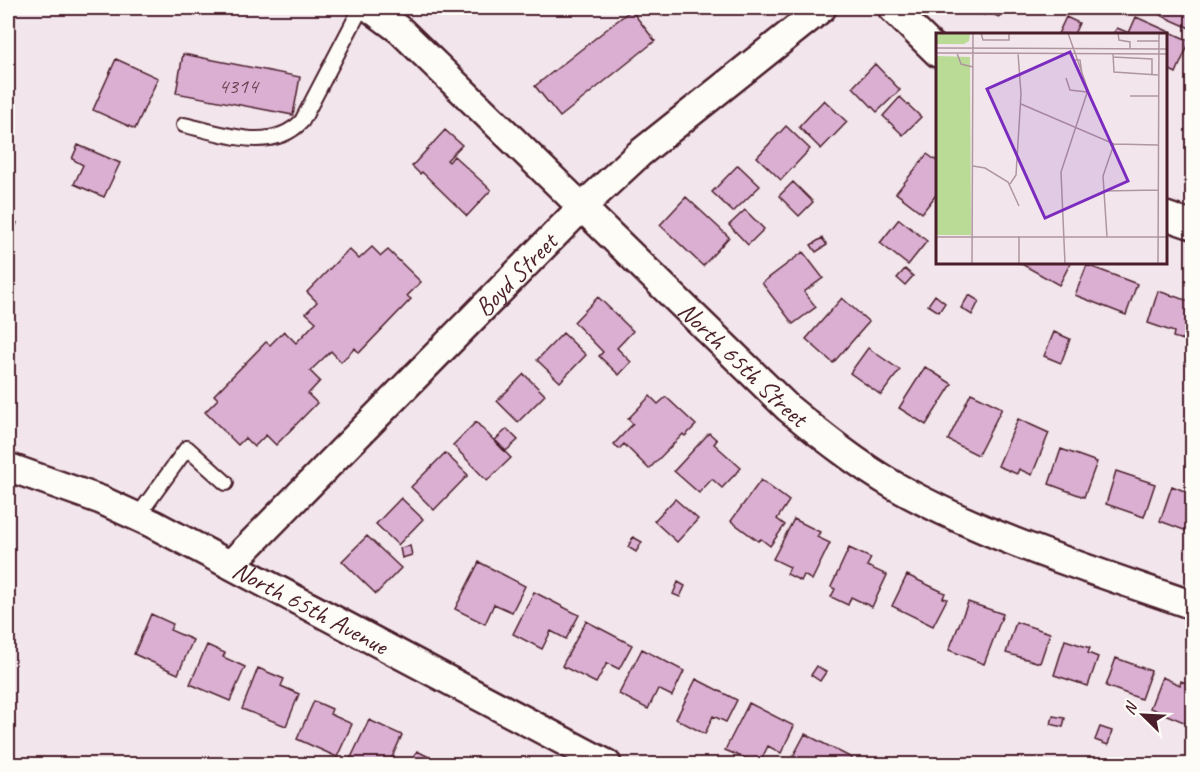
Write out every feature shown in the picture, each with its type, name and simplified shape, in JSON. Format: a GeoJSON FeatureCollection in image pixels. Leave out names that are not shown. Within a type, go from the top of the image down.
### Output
{"type":"FeatureCollection","features":[{"type":"Feature","properties":{"kind":"street","name":"North 65th Street"},"geometry":{"type":"LineString","coordinates":[[370,8],[401,31],[788,408],[839,449],[894,485],[955,517],[1014,543],[1192,605]]}},
{"type":"Feature","properties":{"kind":"street","name":"Boyd Street"},"geometry":{"type":"LineString","coordinates":[[231,564],[582,207],[639,154],[822,8]]}},
{"type":"Feature","properties":{"kind":"street"},"geometry":{"type":"LineString","coordinates":[[892,8],[936,51]]}},
{"type":"Feature","properties":{"kind":"street","name":"North 65th Avenue"},"geometry":{"type":"LineString","coordinates":[[8,467],[101,500],[137,516],[607,765]]}},
{"type":"Feature","properties":{"kind":"lane"},"geometry":{"type":"LineString","coordinates":[[184,125],[262,140],[281,136],[293,130],[302,121],[361,8]]}},
{"type":"Feature","properties":{"kind":"lane"},"geometry":{"type":"LineString","coordinates":[[137,516],[187,448],[226,483]]}},
{"type":"Feature","properties":{"kind":"building"},"geometry":{"type":"Polygon","coordinates":[[[969,8],[1003,8],[999,17],[986,11],[984,15],[969,8]]]}},
{"type":"Feature","properties":{"kind":"building"},"geometry":{"type":"Polygon","coordinates":[[[1164,8],[1192,8],[1192,29],[1160,15],[1164,8]]]}},
{"type":"Feature","properties":{"kind":"building"},"geometry":{"type":"Polygon","coordinates":[[[631,10],[655,41],[560,117],[535,86],[631,10]]]}},
{"type":"Feature","properties":{"kind":"building"},"geometry":{"type":"Polygon","coordinates":[[[1066,17],[1079,23],[1074,33],[1058,33],[1066,17]]]}},
{"type":"Feature","properties":{"kind":"building"},"geometry":{"type":"Polygon","coordinates":[[[1136,17],[1190,41],[1176,73],[1167,68],[1167,33],[1129,33],[1136,17]]]}},
{"type":"Feature","properties":{"kind":"building"},"geometry":{"type":"Polygon","coordinates":[[[1117,28],[1129,33],[1114,33],[1117,28]]]}},
{"type":"Feature","properties":{"kind":"building"},"geometry":{"type":"Polygon","coordinates":[[[183,54],[300,77],[293,115],[176,93],[183,54]]]}},
{"type":"Feature","properties":{"kind":"building"},"geometry":{"type":"Polygon","coordinates":[[[116,59],[158,78],[135,129],[93,110],[116,59]]]}},
{"type":"Feature","properties":{"kind":"building"},"geometry":{"type":"Polygon","coordinates":[[[875,64],[900,90],[877,112],[853,87],[875,64]]]}},
{"type":"Feature","properties":{"kind":"building"},"geometry":{"type":"Polygon","coordinates":[[[900,97],[921,117],[903,135],[883,116],[900,97]]]}},
{"type":"Feature","properties":{"kind":"building"},"geometry":{"type":"Polygon","coordinates":[[[824,100],[847,122],[821,149],[799,127],[824,100]]]}},
{"type":"Feature","properties":{"kind":"building"},"geometry":{"type":"Polygon","coordinates":[[[786,126],[810,149],[781,180],[757,157],[786,126]]]}},
{"type":"Feature","properties":{"kind":"building"},"geometry":{"type":"Polygon","coordinates":[[[445,130],[462,145],[447,160],[449,162],[454,156],[491,190],[467,216],[422,172],[420,174],[412,166],[445,130]]]}},
{"type":"Feature","properties":{"kind":"building"},"geometry":{"type":"Polygon","coordinates":[[[78,145],[120,163],[104,197],[74,184],[83,165],[72,159],[78,145]]]}},
{"type":"Feature","properties":{"kind":"building"},"geometry":{"type":"Polygon","coordinates":[[[927,154],[936,161],[936,195],[922,213],[896,193],[927,154]]]}},
{"type":"Feature","properties":{"kind":"building"},"geometry":{"type":"Polygon","coordinates":[[[738,165],[760,186],[733,212],[712,192],[738,165]]]}},
{"type":"Feature","properties":{"kind":"building"},"geometry":{"type":"Polygon","coordinates":[[[793,182],[813,202],[799,216],[779,196],[793,182]]]}},
{"type":"Feature","properties":{"kind":"building"},"geometry":{"type":"Polygon","coordinates":[[[686,197],[729,237],[703,266],[660,225],[686,197]]]}},
{"type":"Feature","properties":{"kind":"building"},"geometry":{"type":"Polygon","coordinates":[[[745,210],[764,229],[748,245],[729,225],[745,210]]]}},
{"type":"Feature","properties":{"kind":"building"},"geometry":{"type":"Polygon","coordinates":[[[8,219],[17,223],[8,244],[8,219]]]}},
{"type":"Feature","properties":{"kind":"building"},"geometry":{"type":"Polygon","coordinates":[[[899,219],[927,241],[908,265],[880,243],[899,219]]]}},
{"type":"Feature","properties":{"kind":"building"},"geometry":{"type":"Polygon","coordinates":[[[822,238],[827,245],[816,252],[811,245],[822,238]]]}},
{"type":"Feature","properties":{"kind":"building"},"geometry":{"type":"Polygon","coordinates":[[[372,247],[381,256],[388,250],[421,282],[407,296],[411,299],[359,353],[355,348],[341,362],[331,351],[310,371],[320,381],[308,394],[317,403],[276,445],[266,435],[254,447],[245,438],[238,445],[205,412],[218,399],[214,395],[266,342],[270,345],[284,331],[296,343],[316,322],[306,313],[317,302],[307,292],[349,249],[359,259],[372,247]]]}},
{"type":"Feature","properties":{"kind":"building"},"geometry":{"type":"Polygon","coordinates":[[[803,252],[823,278],[804,292],[816,307],[793,324],[762,283],[803,252]]]}},
{"type":"Feature","properties":{"kind":"building"},"geometry":{"type":"Polygon","coordinates":[[[1022,264],[1070,264],[1059,285],[1022,264]]]}},
{"type":"Feature","properties":{"kind":"building"},"geometry":{"type":"Polygon","coordinates":[[[1087,265],[1137,284],[1126,315],[1075,295],[1087,265]]]}},
{"type":"Feature","properties":{"kind":"building"},"geometry":{"type":"Polygon","coordinates":[[[905,269],[913,276],[905,285],[897,278],[905,269]]]}},
{"type":"Feature","properties":{"kind":"building"},"geometry":{"type":"Polygon","coordinates":[[[1158,291],[1192,302],[1192,343],[1173,337],[1174,332],[1148,323],[1158,291]]]}},
{"type":"Feature","properties":{"kind":"building"},"geometry":{"type":"Polygon","coordinates":[[[935,295],[945,303],[939,312],[928,305],[935,295]]]}},
{"type":"Feature","properties":{"kind":"building"},"geometry":{"type":"Polygon","coordinates":[[[969,295],[979,301],[972,315],[961,308],[969,295]]]}},
{"type":"Feature","properties":{"kind":"building"},"geometry":{"type":"Polygon","coordinates":[[[598,297],[633,331],[617,348],[631,362],[619,375],[599,356],[603,352],[574,322],[598,297]]]}},
{"type":"Feature","properties":{"kind":"building"},"geometry":{"type":"Polygon","coordinates":[[[842,298],[869,322],[833,363],[806,339],[842,298]]]}},
{"type":"Feature","properties":{"kind":"building"},"geometry":{"type":"Polygon","coordinates":[[[1054,332],[1070,339],[1061,363],[1044,356],[1054,332]]]}},
{"type":"Feature","properties":{"kind":"building"},"geometry":{"type":"Polygon","coordinates":[[[563,333],[586,355],[560,382],[537,360],[563,333]]]}},
{"type":"Feature","properties":{"kind":"building"},"geometry":{"type":"Polygon","coordinates":[[[868,348],[900,370],[881,395],[850,373],[868,348]]]}},
{"type":"Feature","properties":{"kind":"building"},"geometry":{"type":"Polygon","coordinates":[[[925,367],[952,384],[926,425],[899,408],[925,367]]]}},
{"type":"Feature","properties":{"kind":"building"},"geometry":{"type":"Polygon","coordinates":[[[524,374],[545,395],[518,422],[497,401],[524,374]]]}},
{"type":"Feature","properties":{"kind":"building"},"geometry":{"type":"Polygon","coordinates":[[[971,393],[1002,408],[978,455],[948,440],[971,393]]]}},
{"type":"Feature","properties":{"kind":"building"},"geometry":{"type":"Polygon","coordinates":[[[650,396],[658,404],[666,397],[696,425],[685,436],[683,434],[649,469],[624,444],[619,449],[614,444],[633,424],[628,419],[650,396]]]}},
{"type":"Feature","properties":{"kind":"building"},"geometry":{"type":"Polygon","coordinates":[[[1018,419],[1049,433],[1032,475],[1019,469],[1017,474],[998,466],[1018,419]]]}},
{"type":"Feature","properties":{"kind":"building"},"geometry":{"type":"Polygon","coordinates":[[[476,422],[511,458],[487,481],[453,445],[476,422]]]}},
{"type":"Feature","properties":{"kind":"building"},"geometry":{"type":"Polygon","coordinates":[[[507,429],[518,440],[506,451],[495,440],[507,429]]]}},
{"type":"Feature","properties":{"kind":"building"},"geometry":{"type":"Polygon","coordinates":[[[709,433],[717,440],[714,444],[741,468],[722,488],[712,479],[699,493],[674,471],[709,433]]]}},
{"type":"Feature","properties":{"kind":"building"},"geometry":{"type":"Polygon","coordinates":[[[1061,449],[1097,462],[1084,497],[1049,484],[1061,449]]]}},
{"type":"Feature","properties":{"kind":"building"},"geometry":{"type":"Polygon","coordinates":[[[445,453],[468,475],[434,510],[411,487],[445,453]]]}},
{"type":"Feature","properties":{"kind":"building"},"geometry":{"type":"Polygon","coordinates":[[[1116,471],[1155,484],[1144,517],[1106,504],[1116,471]]]}},
{"type":"Feature","properties":{"kind":"building"},"geometry":{"type":"Polygon","coordinates":[[[761,480],[789,501],[777,519],[785,525],[770,546],[761,539],[758,541],[731,521],[761,480]]]}},
{"type":"Feature","properties":{"kind":"building"},"geometry":{"type":"Polygon","coordinates":[[[1172,486],[1192,494],[1192,533],[1160,521],[1172,486]]]}},
{"type":"Feature","properties":{"kind":"building"},"geometry":{"type":"Polygon","coordinates":[[[401,498],[423,519],[398,545],[376,524],[401,498]]]}},
{"type":"Feature","properties":{"kind":"building"},"geometry":{"type":"Polygon","coordinates":[[[675,499],[698,519],[677,542],[654,521],[675,499]]]}},
{"type":"Feature","properties":{"kind":"building"},"geometry":{"type":"Polygon","coordinates":[[[794,519],[820,532],[817,537],[830,543],[812,580],[804,575],[801,581],[787,574],[790,567],[773,559],[794,519]]]}},
{"type":"Feature","properties":{"kind":"building"},"geometry":{"type":"Polygon","coordinates":[[[367,536],[401,568],[376,594],[342,561],[367,536]]]}},
{"type":"Feature","properties":{"kind":"building"},"geometry":{"type":"Polygon","coordinates":[[[633,537],[642,542],[636,552],[628,547],[633,537]]]}},
{"type":"Feature","properties":{"kind":"building"},"geometry":{"type":"Polygon","coordinates":[[[410,546],[412,555],[402,558],[400,548],[410,546]]]}},
{"type":"Feature","properties":{"kind":"building"},"geometry":{"type":"Polygon","coordinates":[[[849,548],[871,558],[867,566],[887,575],[872,607],[851,597],[848,605],[831,597],[835,589],[831,587],[849,548]]]}},
{"type":"Feature","properties":{"kind":"building"},"geometry":{"type":"Polygon","coordinates":[[[479,562],[525,586],[512,612],[494,604],[485,624],[455,609],[479,562]]]}},
{"type":"Feature","properties":{"kind":"building"},"geometry":{"type":"Polygon","coordinates":[[[907,575],[945,593],[943,598],[947,599],[933,626],[892,606],[907,575]]]}},
{"type":"Feature","properties":{"kind":"building"},"geometry":{"type":"Polygon","coordinates":[[[678,582],[685,586],[680,597],[673,594],[678,582]]]}},
{"type":"Feature","properties":{"kind":"building"},"geometry":{"type":"Polygon","coordinates":[[[534,592],[579,615],[566,639],[551,631],[542,649],[513,634],[534,592]]]}},
{"type":"Feature","properties":{"kind":"building"},"geometry":{"type":"Polygon","coordinates":[[[968,602],[1003,614],[984,664],[949,650],[968,602]]]}},
{"type":"Feature","properties":{"kind":"building"},"geometry":{"type":"Polygon","coordinates":[[[151,614],[173,624],[170,630],[193,640],[178,674],[134,654],[151,614]]]}},
{"type":"Feature","properties":{"kind":"building"},"geometry":{"type":"Polygon","coordinates":[[[586,621],[632,645],[619,669],[607,663],[596,683],[562,666],[586,621]]]}},
{"type":"Feature","properties":{"kind":"building"},"geometry":{"type":"Polygon","coordinates":[[[1016,622],[1050,633],[1040,663],[1006,653],[1016,622]]]}},
{"type":"Feature","properties":{"kind":"building"},"geometry":{"type":"Polygon","coordinates":[[[1065,640],[1090,648],[1088,653],[1098,657],[1088,686],[1054,675],[1065,640]]]}},
{"type":"Feature","properties":{"kind":"building"},"geometry":{"type":"Polygon","coordinates":[[[207,645],[225,653],[223,657],[245,667],[230,701],[190,684],[207,645]]]}},
{"type":"Feature","properties":{"kind":"building"},"geometry":{"type":"Polygon","coordinates":[[[642,649],[684,671],[672,696],[658,689],[648,709],[619,694],[642,649]]]}},
{"type":"Feature","properties":{"kind":"building"},"geometry":{"type":"Polygon","coordinates":[[[1116,658],[1151,671],[1141,699],[1106,686],[1116,658]]]}},
{"type":"Feature","properties":{"kind":"building"},"geometry":{"type":"Polygon","coordinates":[[[817,666],[826,672],[820,681],[811,675],[817,666]]]}},
{"type":"Feature","properties":{"kind":"building"},"geometry":{"type":"Polygon","coordinates":[[[258,668],[284,679],[281,686],[299,694],[286,726],[242,709],[258,668]]]}},
{"type":"Feature","properties":{"kind":"building"},"geometry":{"type":"Polygon","coordinates":[[[1162,677],[1180,685],[1181,681],[1192,685],[1191,725],[1150,708],[1162,677]]]}},
{"type":"Feature","properties":{"kind":"building"},"geometry":{"type":"Polygon","coordinates":[[[696,679],[737,700],[726,722],[713,716],[705,734],[676,719],[696,679]]]}},
{"type":"Feature","properties":{"kind":"building"},"geometry":{"type":"Polygon","coordinates":[[[314,701],[332,709],[330,714],[352,724],[337,757],[297,739],[314,701]]]}},
{"type":"Feature","properties":{"kind":"building"},"geometry":{"type":"Polygon","coordinates":[[[749,703],[794,726],[781,753],[768,746],[759,764],[725,750],[749,703]]]}},
{"type":"Feature","properties":{"kind":"building"},"geometry":{"type":"Polygon","coordinates":[[[1053,716],[1065,718],[1063,727],[1051,724],[1053,716]]]}},
{"type":"Feature","properties":{"kind":"building"},"geometry":{"type":"Polygon","coordinates":[[[369,720],[402,735],[389,764],[348,764],[369,720]]]}},
{"type":"Feature","properties":{"kind":"building"},"geometry":{"type":"Polygon","coordinates":[[[1100,727],[1112,731],[1108,745],[1095,740],[1100,727]]]}},
{"type":"Feature","properties":{"kind":"building"},"geometry":{"type":"Polygon","coordinates":[[[805,734],[852,758],[848,764],[789,764],[805,734]]]}},
{"type":"Feature","properties":{"kind":"building"},"geometry":{"type":"Polygon","coordinates":[[[417,751],[443,764],[415,764],[416,762],[412,760],[417,751]]]}}]}
